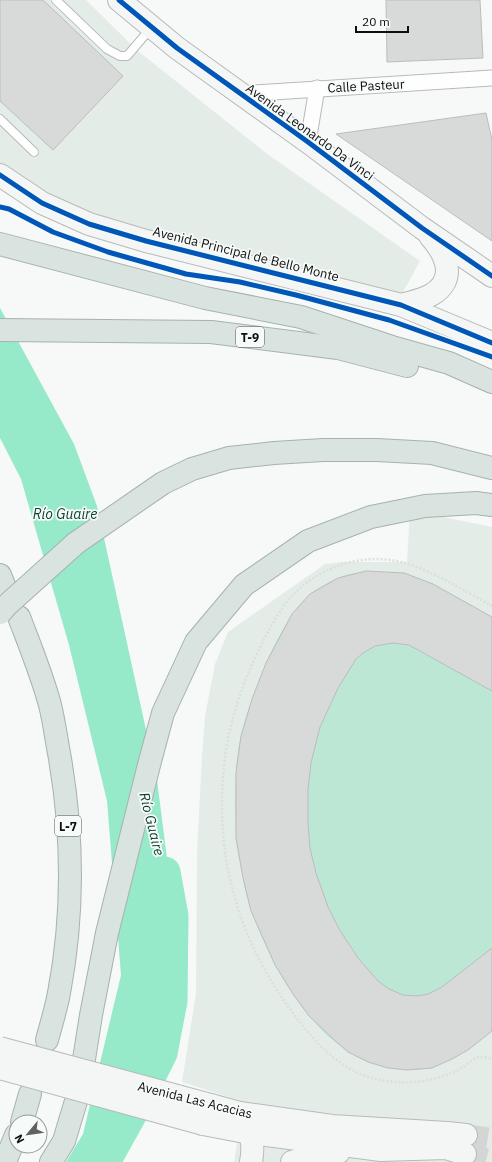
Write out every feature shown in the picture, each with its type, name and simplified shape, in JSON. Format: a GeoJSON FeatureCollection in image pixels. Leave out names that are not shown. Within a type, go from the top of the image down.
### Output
{"type":"FeatureCollection","features":[{"type":"Feature","properties":{"kind":"highway","name":"T-9"},"geometry":{"type":"LineString","coordinates":[[0,244],[206,298],[301,317],[392,347],[449,363],[492,382]]}},
{"type":"Feature","properties":{"kind":"highway","name":"T-9"},"geometry":{"type":"LineString","coordinates":[[0,330],[211,332],[338,348],[452,378],[492,398]]}},
{"type":"Feature","properties":{"kind":"highway"},"geometry":{"type":"LineString","coordinates":[[10,615],[7,604],[76,544],[163,483],[192,469],[228,458],[323,450],[377,450],[432,453],[492,468]]}},
{"type":"Feature","properties":{"kind":"highway"},"geometry":{"type":"LineString","coordinates":[[51,1162],[64,1141],[79,1091],[91,1014],[107,933],[149,765],[164,713],[196,642],[244,585],[308,541],[371,517],[425,506],[476,503],[492,505]]}},
{"type":"Feature","properties":{"kind":"highway","name":"L-7"},"geometry":{"type":"LineString","coordinates":[[10,615],[50,705],[64,781],[67,812],[71,871],[68,919],[59,994],[47,1040]]}},
{"type":"Feature","properties":{"kind":"highway"},"geometry":{"type":"LineString","coordinates":[[24,1114],[30,1094]]}},
{"type":"Feature","properties":{"kind":"street","name":"Avenida Leonardo Da Vinci"},"geometry":{"type":"LineString","coordinates":[[119,0],[151,27],[240,94],[308,142],[422,228],[492,276]]}},
{"type":"Feature","properties":{"kind":"street","name":"Calle Pasteur"},"geometry":{"type":"LineString","coordinates":[[240,94],[492,78]]}},
{"type":"Feature","properties":{"kind":"street"},"geometry":{"type":"LineString","coordinates":[[308,142],[317,88]]}},
{"type":"Feature","properties":{"kind":"street","name":"Avenida Principal de Bello Monte"},"geometry":{"type":"LineString","coordinates":[[0,175],[42,203],[89,224],[146,241],[401,305],[492,343]]}},
{"type":"Feature","properties":{"kind":"street"},"geometry":{"type":"LineString","coordinates":[[401,305],[431,295],[444,284],[447,275],[442,252],[422,228]]}},
{"type":"Feature","properties":{"kind":"street","name":"Avenida Las Acacias"},"geometry":{"type":"LineString","coordinates":[[0,1048],[207,1114],[250,1133],[381,1150],[446,1148],[466,1145],[447,1133],[332,1126],[240,1113],[207,1114],[0,1068]]}},
{"type":"Feature","properties":{"kind":"street"},"geometry":{"type":"LineString","coordinates":[[240,1113],[250,1133],[253,1148],[251,1162]]}},
{"type":"Feature","properties":{"kind":"street"},"geometry":{"type":"LineString","coordinates":[[292,1162],[317,1154],[381,1150]]}},
{"type":"Feature","properties":{"kind":"lane"},"geometry":{"type":"LineString","coordinates":[[56,0],[108,49],[120,56],[127,56],[151,27]]}},
{"type":"Feature","properties":{"kind":"lane"},"geometry":{"type":"LineString","coordinates":[[0,120],[34,152]]}},
{"type":"Feature","properties":{"kind":"path"},"geometry":{"type":"LineString","coordinates":[[492,606],[417,566],[389,560],[369,559],[353,561],[334,567],[309,581],[291,598],[281,611],[262,643],[246,677],[236,706],[228,739],[222,804],[224,839],[230,878],[247,933],[263,968],[283,1000],[296,1018],[324,1049],[336,1059],[360,1073],[376,1079],[399,1082],[420,1082],[435,1079],[462,1068],[478,1057],[492,1058]]}},
{"type":"Feature","properties":{"kind":"shaded area"},"geometry":{"type":"Polygon","coordinates":[[[0,0],[86,0],[138,51],[266,153],[420,261],[396,305],[176,249],[0,177],[0,0]]]}},
{"type":"Feature","properties":{"kind":"shaded area"},"geometry":{"type":"Polygon","coordinates":[[[410,510],[492,527],[492,1162],[234,1162],[244,1102],[182,1082],[196,993],[197,854],[202,756],[205,716],[215,664],[228,632],[325,564],[340,562],[407,562],[410,510]]]}},
{"type":"Feature","properties":{"kind":"shaded area"},"geometry":{"type":"Polygon","coordinates":[[[366,571],[404,573],[433,584],[492,617],[492,1031],[449,1061],[433,1067],[418,1070],[387,1067],[370,1063],[359,1058],[332,1040],[303,1008],[278,971],[259,932],[246,894],[236,844],[235,786],[239,746],[250,705],[270,655],[281,632],[294,611],[309,595],[323,585],[341,577],[366,571]]]}},
{"type":"Feature","properties":{"kind":"water","name":"Río Guaire"},"geometry":{"type":"Polygon","coordinates":[[[0,308],[74,444],[97,506],[157,780],[173,905],[168,1011],[151,1100],[122,1162],[66,1162],[83,1134],[121,975],[107,801],[69,645],[21,479],[0,438],[0,308]]]}},
{"type":"Feature","properties":{"kind":"building"},"geometry":{"type":"Polygon","coordinates":[[[0,0],[43,0],[123,76],[53,150],[0,101],[0,0]]]}},
{"type":"Feature","properties":{"kind":"building"},"geometry":{"type":"Polygon","coordinates":[[[386,0],[480,0],[483,58],[387,62],[386,0]]]}},
{"type":"Feature","properties":{"kind":"building"},"geometry":{"type":"Polygon","coordinates":[[[486,113],[492,140],[492,241],[336,134],[486,113]]]}},
{"type":"Feature","properties":{"kind":"building"},"geometry":{"type":"Polygon","coordinates":[[[366,571],[404,573],[433,584],[492,617],[492,691],[409,645],[393,643],[375,646],[356,659],[338,688],[320,727],[311,763],[308,789],[308,823],[310,848],[316,873],[328,907],[339,929],[358,958],[378,981],[389,989],[403,995],[417,996],[428,994],[442,987],[492,948],[492,1031],[468,1050],[432,1068],[407,1070],[388,1068],[368,1062],[348,1052],[309,1016],[275,965],[251,911],[236,838],[236,772],[241,736],[252,699],[266,663],[292,614],[310,594],[338,578],[366,571]]]}},
{"type":"Feature","properties":{"kind":"waterway","name":"Río Guaire"},"geometry":{"type":"LineString","coordinates":[[105,1162],[130,1117],[162,1053],[172,1001],[173,916],[165,872]]}},
{"type":"Feature","properties":{"kind":"tunnel"},"geometry":{"type":"LineString","coordinates":[[466,1135],[492,1139]]}},
{"type":"Feature","properties":{"kind":"tunnel"},"geometry":{"type":"LineString","coordinates":[[465,1154],[492,1161]]}},
{"type":"Feature","properties":{"kind":"cycle path"},"geometry":{"type":"LineString","coordinates":[[119,0],[177,48],[308,142],[422,228],[492,276]]}},
{"type":"Feature","properties":{"kind":"cycle path"},"geometry":{"type":"LineString","coordinates":[[0,175],[42,203],[89,224],[146,241],[401,305],[492,343]]}},
{"type":"Feature","properties":{"kind":"cycle path"},"geometry":{"type":"LineString","coordinates":[[0,207],[9,209],[53,232],[108,252],[186,274],[240,282],[296,295],[389,320],[492,357]]}}]}
